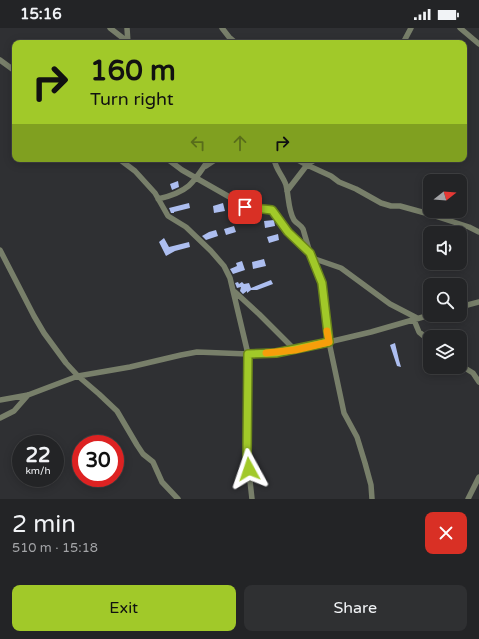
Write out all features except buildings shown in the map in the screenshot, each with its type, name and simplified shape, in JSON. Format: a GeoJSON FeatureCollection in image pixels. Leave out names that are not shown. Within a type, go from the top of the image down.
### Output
{"type":"FeatureCollection","features":[{"type":"Feature","properties":{"kind":"street"},"geometry":{"type":"LineString","coordinates":[[110,28],[124,40]]}},
{"type":"Feature","properties":{"kind":"street"},"geometry":{"type":"LineString","coordinates":[[127,28],[128,40]]}},
{"type":"Feature","properties":{"kind":"street"},"geometry":{"type":"LineString","coordinates":[[222,28],[232,40]]}},
{"type":"Feature","properties":{"kind":"street"},"geometry":{"type":"LineString","coordinates":[[405,40],[411,28]]}},
{"type":"Feature","properties":{"kind":"street"},"geometry":{"type":"LineString","coordinates":[[460,28],[479,44]]}},
{"type":"Feature","properties":{"kind":"street"},"geometry":{"type":"LineString","coordinates":[[0,60],[12,69]]}},
{"type":"Feature","properties":{"kind":"street"},"geometry":{"type":"LineString","coordinates":[[129,162],[155,193],[168,216],[189,230],[211,251],[224,266],[230,278],[248,354],[247,454],[252,499]]}},
{"type":"Feature","properties":{"kind":"street"},"geometry":{"type":"LineString","coordinates":[[172,162],[196,179],[245,207],[272,210],[288,232],[318,260],[341,268],[390,304],[416,319],[419,332],[423,335]]}},
{"type":"Feature","properties":{"kind":"street"},"geometry":{"type":"LineString","coordinates":[[158,199],[175,195],[187,188],[196,179],[207,162]]}},
{"type":"Feature","properties":{"kind":"street"},"geometry":{"type":"LineString","coordinates":[[204,167],[212,162]]}},
{"type":"Feature","properties":{"kind":"street"},"geometry":{"type":"LineString","coordinates":[[275,162],[276,169],[285,183],[291,212],[295,221],[303,229],[310,253],[322,283],[329,342],[344,413],[357,438],[371,484],[372,499]]}},
{"type":"Feature","properties":{"kind":"street"},"geometry":{"type":"LineString","coordinates":[[302,162],[382,203],[429,214],[469,227],[479,232]]}},
{"type":"Feature","properties":{"kind":"street"},"geometry":{"type":"LineString","coordinates":[[287,191],[307,165],[312,162]]}},
{"type":"Feature","properties":{"kind":"street"},"geometry":{"type":"LineString","coordinates":[[0,250],[44,333],[66,363],[78,376],[117,411],[143,454],[153,462],[162,482],[178,499]]}},
{"type":"Feature","properties":{"kind":"street"},"geometry":{"type":"LineString","coordinates":[[234,292],[295,350]]}},
{"type":"Feature","properties":{"kind":"street"},"geometry":{"type":"LineString","coordinates":[[467,305],[479,302]]}},
{"type":"Feature","properties":{"kind":"street"},"geometry":{"type":"LineString","coordinates":[[0,400],[28,395],[78,376],[103,373],[197,352],[248,354],[276,353],[329,342],[423,317]]}},
{"type":"Feature","properties":{"kind":"street"},"geometry":{"type":"LineString","coordinates":[[467,369],[473,373],[479,382]]}},
{"type":"Feature","properties":{"kind":"street"},"geometry":{"type":"LineString","coordinates":[[0,418],[14,411],[28,395]]}},
{"type":"Feature","properties":{"kind":"street"},"geometry":{"type":"LineString","coordinates":[[468,499],[479,477]]}},
{"type":"Feature","properties":{"kind":"slow traffic"},"geometry":{"type":"LineString","coordinates":[[266,353],[295,350],[329,342],[327,331]]}},
{"type":"Feature","properties":{"kind":"route"},"geometry":{"type":"LineString","coordinates":[[245,207],[272,210],[288,232],[310,253],[322,283],[329,342],[276,353],[248,354],[247,454],[249,469]]}}]}
